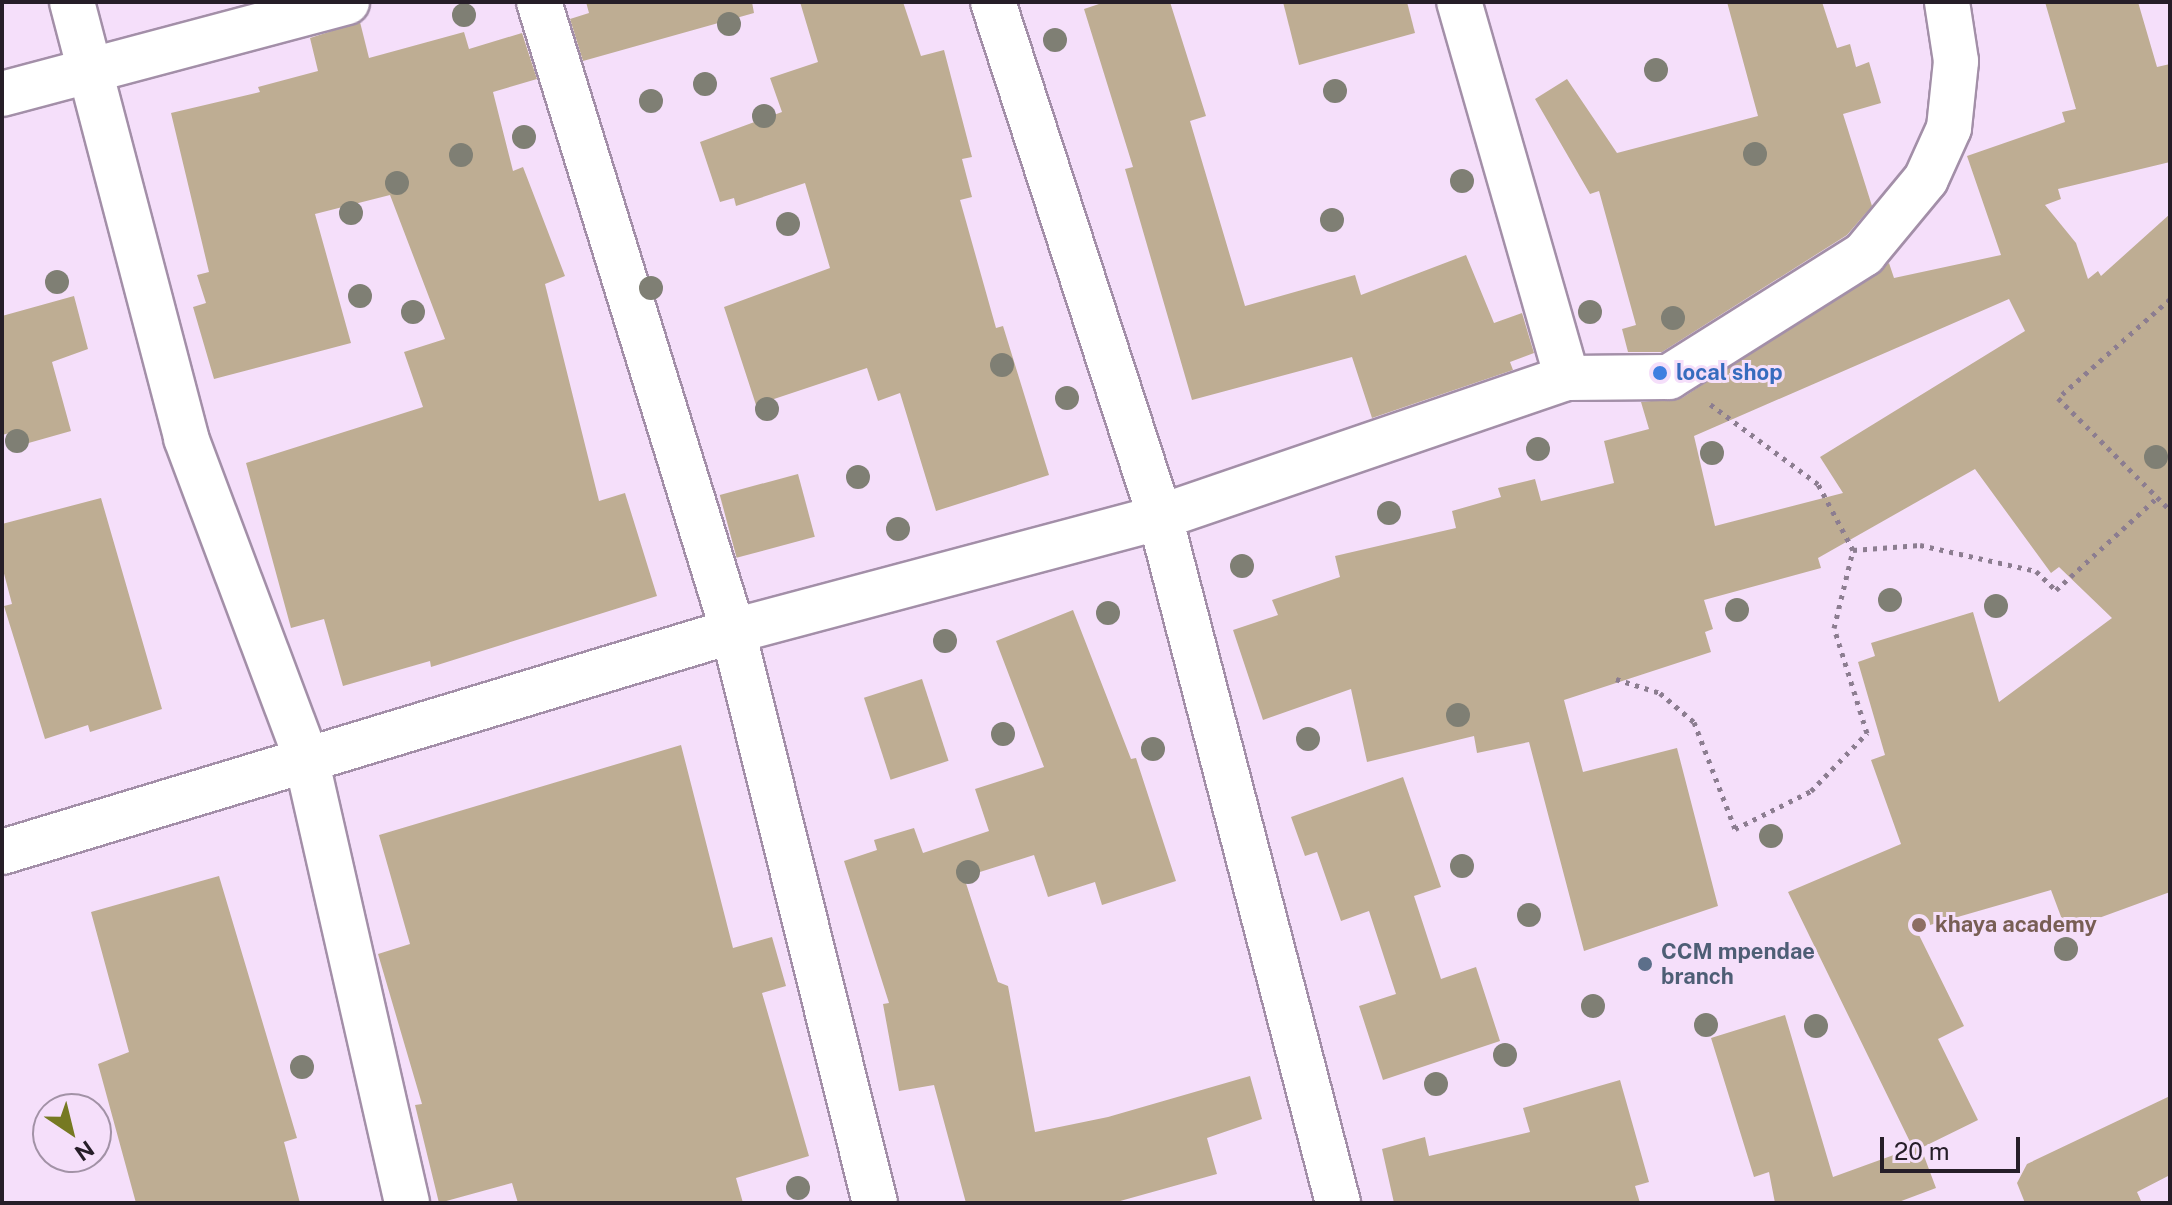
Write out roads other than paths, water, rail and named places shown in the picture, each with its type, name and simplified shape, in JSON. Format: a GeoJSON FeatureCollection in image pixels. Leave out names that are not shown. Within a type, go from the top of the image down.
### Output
{"type":"FeatureCollection","features":[{"type":"Feature","properties":{"kind":"street"},"geometry":{"type":"LineString","coordinates":[[72,2],[92,69],[186,438],[306,758],[407,1203]]}},
{"type":"Feature","properties":{"kind":"street"},"geometry":{"type":"LineString","coordinates":[[2,94],[347,2]]}},
{"type":"Feature","properties":{"kind":"street"},"geometry":{"type":"LineString","coordinates":[[539,2],[733,631],[875,1203]]}},
{"type":"Feature","properties":{"kind":"street"},"geometry":{"type":"LineString","coordinates":[[993,2],[1160,517],[1338,1203]]}},
{"type":"Feature","properties":{"kind":"street"},"geometry":{"type":"LineString","coordinates":[[1459,2],[1567,378]]}},
{"type":"Feature","properties":{"kind":"street"},"geometry":{"type":"LineString","coordinates":[[2,852],[733,631],[1160,517],[1567,378],[1669,377],[1864,254],[1926,179],[1949,128],[1956,61],[1947,2]]}},
{"type":"Feature","properties":{"kind":"place","name":"local shop"},"geometry":{"type":"Point","coordinates":[1660,373]}},
{"type":"Feature","properties":{"kind":"place","name":"khaya academy"},"geometry":{"type":"Point","coordinates":[1919,925]}},
{"type":"Feature","properties":{"kind":"place","name":"CCM mpendae branch"},"geometry":{"type":"Point","coordinates":[1645,964]}}]}
